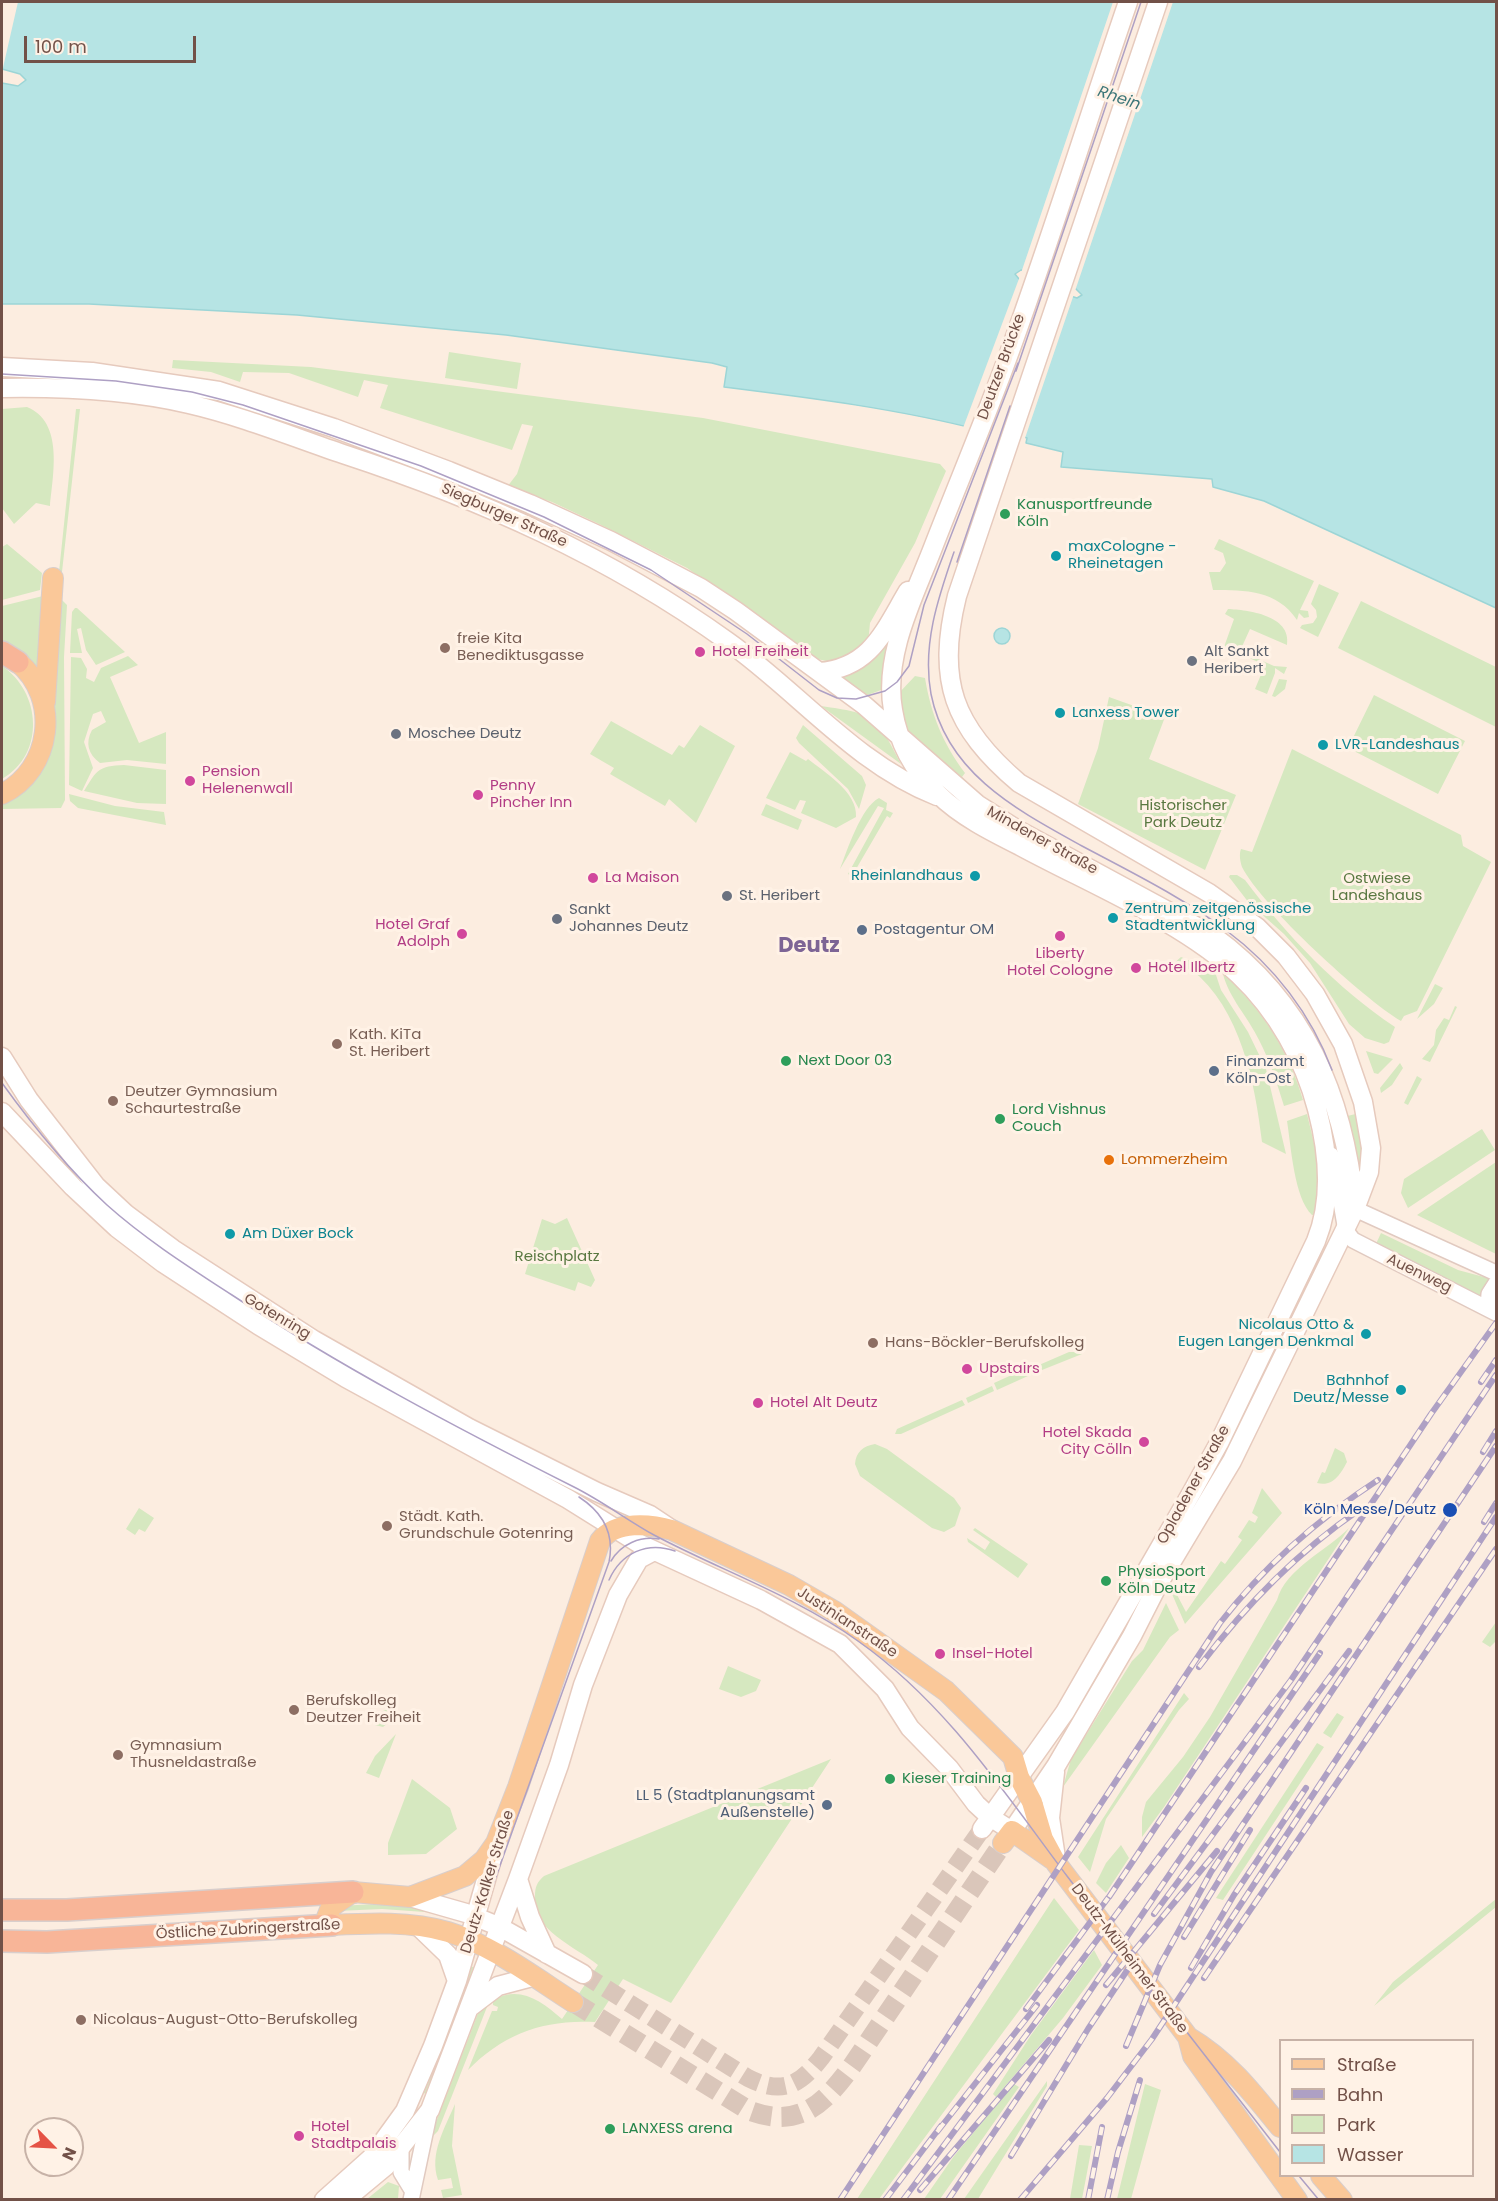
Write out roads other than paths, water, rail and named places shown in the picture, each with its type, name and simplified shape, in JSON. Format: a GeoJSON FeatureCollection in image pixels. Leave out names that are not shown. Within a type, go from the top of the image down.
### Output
{"type":"FeatureCollection","features":[{"type":"Feature","properties":{"kind":"highway","name":"Östliche Zubringerstraße"},"geometry":{"type":"LineString","coordinates":[[2,1910],[67,1910],[353,1892]]}},
{"type":"Feature","properties":{"kind":"highway","name":"Östliche Zubringerstraße"},"geometry":{"type":"LineString","coordinates":[[2,1941],[47,1942],[332,1925]]}},
{"type":"Feature","properties":{"kind":"main road","name":"Deutzer Brücke"},"geometry":{"type":"LineString","coordinates":[[898,733],[891,695],[893,663],[908,615],[1003,369],[1128,2]]}},
{"type":"Feature","properties":{"kind":"main road","name":"Deutzer Brücke"},"geometry":{"type":"LineString","coordinates":[[1158,2],[1039,360],[969,557],[948,633],[947,663],[950,681],[961,715],[999,766],[1019,783],[1184,878],[1257,927],[1286,956],[1315,994],[1351,1065]]}},
{"type":"Feature","properties":{"kind":"main road","name":"Siegburger Straße"},"geometry":{"type":"LineString","coordinates":[[2,367],[69,370],[164,381],[219,391],[334,428],[530,504],[610,541],[700,588],[819,672],[898,733]]}},
{"type":"Feature","properties":{"kind":"main road"},"geometry":{"type":"LineString","coordinates":[[69,370],[86,392]]}},
{"type":"Feature","properties":{"kind":"main road","name":"Siegburger Straße"},"geometry":{"type":"LineString","coordinates":[[2,388],[86,392],[185,403],[212,410],[467,497],[562,541],[726,640],[852,745],[910,785],[941,798]]}},
{"type":"Feature","properties":{"kind":"main road"},"geometry":{"type":"LineString","coordinates":[[819,672],[844,668],[861,660],[883,631],[930,555]]}},
{"type":"Feature","properties":{"kind":"main road"},"geometry":{"type":"LineString","coordinates":[[2,794],[20,782],[40,754],[46,723],[44,707],[52,578]]}},
{"type":"Feature","properties":{"kind":"main road"},"geometry":{"type":"LineString","coordinates":[[10,657],[36,684],[44,707]]}},
{"type":"Feature","properties":{"kind":"main road","name":"Mindener Straße"},"geometry":{"type":"LineString","coordinates":[[898,733],[915,766],[941,798],[1009,841],[1161,920],[1238,974],[1266,1005],[1294,1049],[1306,1077],[1326,1147]]}},
{"type":"Feature","properties":{"kind":"main road","name":"Mindener Straße"},"geometry":{"type":"LineString","coordinates":[[898,733],[985,810],[1018,831],[1212,935],[1239,955],[1271,987],[1294,1016],[1306,1036],[1329,1087],[1350,1162],[1348,1219]]}},
{"type":"Feature","properties":{"kind":"main road","name":"Gotenring"},"geometry":{"type":"LineString","coordinates":[[2,1057],[29,1100],[96,1186],[136,1222],[216,1279],[314,1340],[469,1428],[614,1500]]}},
{"type":"Feature","properties":{"kind":"main road"},"geometry":{"type":"LineString","coordinates":[[1306,1077],[1329,1087],[1347,1082],[1351,1065]]}},
{"type":"Feature","properties":{"kind":"main road"},"geometry":{"type":"LineString","coordinates":[[1348,1219],[1369,1172],[1371,1148],[1364,1102],[1351,1065]]}},
{"type":"Feature","properties":{"kind":"main road"},"geometry":{"type":"LineString","coordinates":[[2,1077],[16,1093],[29,1100]]}},
{"type":"Feature","properties":{"kind":"main road","name":"Gotenring"},"geometry":{"type":"LineString","coordinates":[[2,1112],[73,1187],[117,1228],[155,1257],[327,1366],[568,1499],[598,1518]]}},
{"type":"Feature","properties":{"kind":"main road","name":"Opladener Straße"},"geometry":{"type":"LineString","coordinates":[[986,1823],[1065,1712],[1213,1454],[1321,1228],[1326,1204],[1326,1147]]}},
{"type":"Feature","properties":{"kind":"main road","name":"Opladener Straße"},"geometry":{"type":"LineString","coordinates":[[1008,1837],[1056,1766],[1132,1636],[1147,1604],[1232,1461],[1348,1219]]}},
{"type":"Feature","properties":{"kind":"main road"},"geometry":{"type":"LineString","coordinates":[[614,1500],[628,1555],[623,1582]]}},
{"type":"Feature","properties":{"kind":"main road","name":"Justinianstraße"},"geometry":{"type":"LineString","coordinates":[[614,1500],[650,1515],[672,1530],[789,1585],[873,1637],[946,1691],[1004,1745],[1013,1757],[1019,1777],[1032,1802]]}},
{"type":"Feature","properties":{"kind":"main road","name":"Justinianstraße"},"geometry":{"type":"LineString","coordinates":[[598,1518],[654,1551],[761,1600],[840,1644],[885,1689],[910,1728],[986,1823]]}},
{"type":"Feature","properties":{"kind":"main road"},"geometry":{"type":"LineString","coordinates":[[623,1531],[648,1525],[672,1530]]}},
{"type":"Feature","properties":{"kind":"main road","name":"Deutz-Kalker Straße"},"geometry":{"type":"LineString","coordinates":[[324,2199],[371,2158],[405,2111],[458,1981],[496,1843],[521,1778],[595,1555],[605,1534],[623,1531]]}},
{"type":"Feature","properties":{"kind":"main road","name":"Deutz-Kalker Straße"},"geometry":{"type":"LineString","coordinates":[[345,2199],[386,2166],[401,2150],[430,2110],[498,1926],[518,1879],[559,1765],[583,1685],[623,1582],[639,1559],[654,1551]]}},
{"type":"Feature","properties":{"kind":"main road"},"geometry":{"type":"LineString","coordinates":[[1132,1636],[1125,1633],[1124,1629],[1134,1606],[1135,1589]]}},
{"type":"Feature","properties":{"kind":"main road"},"geometry":{"type":"LineString","coordinates":[[1056,1766],[1050,1818],[1056,1863]]}},
{"type":"Feature","properties":{"kind":"main road","name":"Deutz-Mülheimer Straße"},"geometry":{"type":"LineString","coordinates":[[1032,1802],[1043,1839],[1056,1863],[1188,2037],[1212,2052],[1237,2074],[1279,2125]]}},
{"type":"Feature","properties":{"kind":"main road","name":"Deutz-Mülheimer Straße"},"geometry":{"type":"LineString","coordinates":[[986,1823],[1056,1863]]}},
{"type":"Feature","properties":{"kind":"main road","name":"Östliche Zubringerstraße"},"geometry":{"type":"LineString","coordinates":[[410,1897],[465,1876],[484,1860],[496,1843]]}},
{"type":"Feature","properties":{"kind":"main road"},"geometry":{"type":"LineString","coordinates":[[518,1879],[530,1917],[547,1953]]}},
{"type":"Feature","properties":{"kind":"main road"},"geometry":{"type":"LineString","coordinates":[[332,1925],[327,1917],[331,1907],[353,1892]]}},
{"type":"Feature","properties":{"kind":"main road","name":"Östliche Zubringerstraße"},"geometry":{"type":"LineString","coordinates":[[353,1892],[410,1897],[477,1917],[498,1926]]}},
{"type":"Feature","properties":{"kind":"main road","name":"Östliche Zubringerstraße"},"geometry":{"type":"LineString","coordinates":[[332,1925],[384,1923],[418,1926],[448,1932],[489,1950]]}},
{"type":"Feature","properties":{"kind":"main road"},"geometry":{"type":"LineString","coordinates":[[418,1926],[448,1955],[458,1981]]}},
{"type":"Feature","properties":{"kind":"main road"},"geometry":{"type":"LineString","coordinates":[[498,1926],[583,1974]]}},
{"type":"Feature","properties":{"kind":"main road"},"geometry":{"type":"LineString","coordinates":[[489,1950],[573,2002]]}},
{"type":"Feature","properties":{"kind":"main road"},"geometry":{"type":"LineString","coordinates":[[467,2009],[498,1986],[532,1977]]}},
{"type":"Feature","properties":{"kind":"main road"},"geometry":{"type":"LineString","coordinates":[[1188,2037],[1193,2056],[1279,2174]]}},
{"type":"Feature","properties":{"kind":"main road"},"geometry":{"type":"LineString","coordinates":[[1281,2177],[1297,2199]]}},
{"type":"Feature","properties":{"kind":"main road"},"geometry":{"type":"LineString","coordinates":[[1323,2177],[1342,2199]]}},
{"type":"Feature","properties":{"kind":"street"},"geometry":{"type":"LineString","coordinates":[[1326,1147],[1334,1162],[1348,1219]]}},
{"type":"Feature","properties":{"kind":"street"},"geometry":{"type":"LineString","coordinates":[[1321,1228],[1348,1219],[1497,1273]]}},
{"type":"Feature","properties":{"kind":"street","name":"Auenweg"},"geometry":{"type":"LineString","coordinates":[[1348,1219],[1353,1240],[1492,1311]]}},
{"type":"Feature","properties":{"kind":"street"},"geometry":{"type":"LineString","coordinates":[[1492,1311],[1489,1294],[1497,1284]]}},
{"type":"Feature","properties":{"kind":"street"},"geometry":{"type":"LineString","coordinates":[[412,2195],[430,2110]]}},
{"type":"Feature","properties":{"kind":"street"},"geometry":{"type":"LineString","coordinates":[[405,2111],[401,2172],[412,2195]]}},
{"type":"Feature","properties":{"kind":"water","name":"Rhein"},"geometry":{"type":"Polygon","coordinates":[[[2,2],[1496,2],[1496,608],[1264,501],[1213,487],[1212,479],[1061,467],[1063,452],[1026,443],[1027,438],[986,425],[984,431],[888,410],[724,387],[727,367],[712,363],[506,335],[297,315],[89,304],[2,304],[2,83],[18,86],[26,80],[20,74],[2,69],[2,2]],[[1021,270],[1015,274],[1019,279],[1077,298],[1082,295],[1076,289],[1021,270]]]}},
{"type":"Feature","properties":{"kind":"water"},"geometry":{"type":"Polygon","coordinates":[[[999,628],[1005,628],[1010,636],[1008,642],[999,644],[994,639],[994,633],[999,628]]]}},
{"type":"Feature","properties":{"kind":"tunnel"},"geometry":{"type":"LineString","coordinates":[[583,1974],[748,2078],[771,2086],[789,2085],[805,2075],[821,2058],[982,1829]]}},
{"type":"Feature","properties":{"kind":"tunnel"},"geometry":{"type":"LineString","coordinates":[[573,2002],[748,2110],[782,2117],[796,2115],[820,2102],[842,2080],[1003,1843]]}},
{"type":"Feature","properties":{"kind":"tram line"},"geometry":{"type":"LineString","coordinates":[[1016,371],[1141,2]]}},
{"type":"Feature","properties":{"kind":"tram line"},"geometry":{"type":"LineString","coordinates":[[2,374],[116,381],[192,392],[243,405],[421,466],[544,517],[651,570],[747,634],[819,690],[837,698],[856,699],[885,691],[897,682],[909,666],[924,605],[1018,363]]}},
{"type":"Feature","properties":{"kind":"tram line"},"geometry":{"type":"LineString","coordinates":[[957,562],[1010,406]]}},
{"type":"Feature","properties":{"kind":"tram line"},"geometry":{"type":"LineString","coordinates":[[954,552],[937,604],[929,658],[931,694],[939,722],[952,746],[969,768],[1010,803],[1174,896],[1210,919],[1244,945],[1275,976],[1302,1011],[1332,1070]]}},
{"type":"Feature","properties":{"kind":"tram line"},"geometry":{"type":"LineString","coordinates":[[2,1083],[51,1147],[107,1205],[168,1252],[273,1322],[400,1396],[584,1492],[654,1535],[784,1597],[834,1625],[890,1665],[919,1692],[972,1750],[1279,2151]]}},
{"type":"Feature","properties":{"kind":"tram line"},"geometry":{"type":"LineString","coordinates":[[493,1885],[609,1562],[610,1542],[605,1524],[594,1509],[579,1497]]}},
{"type":"Feature","properties":{"kind":"tram line"},"geometry":{"type":"LineString","coordinates":[[611,1561],[620,1550],[638,1540],[659,1539]]}},
{"type":"Feature","properties":{"kind":"tram line"},"geometry":{"type":"LineString","coordinates":[[609,1580],[620,1563],[636,1552],[655,1548],[675,1551]]}},
{"type":"Feature","properties":{"kind":"tram line"},"geometry":{"type":"LineString","coordinates":[[1300,2177],[1319,2200]]}},
{"type":"Feature","properties":{"kind":"railway"},"geometry":{"type":"LineString","coordinates":[[1109,1897],[1431,1414],[1496,1323]]}},
{"type":"Feature","properties":{"kind":"railway"},"geometry":{"type":"LineString","coordinates":[[1481,1382],[1496,1360]]}},
{"type":"Feature","properties":{"kind":"railway"},"geometry":{"type":"LineString","coordinates":[[903,2200],[1291,1680],[1496,1375]]}},
{"type":"Feature","properties":{"kind":"railway"},"geometry":{"type":"LineString","coordinates":[[1483,1452],[1496,1431]]}},
{"type":"Feature","properties":{"kind":"railway"},"geometry":{"type":"LineString","coordinates":[[1126,2046],[1160,1965],[1211,1872],[1496,1446]]}},
{"type":"Feature","properties":{"kind":"railway"},"geometry":{"type":"LineString","coordinates":[[840,2200],[1220,1623],[1255,1582],[1293,1544],[1378,1480]]}},
{"type":"Feature","properties":{"kind":"railway"},"geometry":{"type":"LineString","coordinates":[[1484,1522],[1496,1503]]}},
{"type":"Feature","properties":{"kind":"railway"},"geometry":{"type":"LineString","coordinates":[[1199,1667],[1234,1623],[1272,1582],[1314,1544],[1359,1510]]}},
{"type":"Feature","properties":{"kind":"railway"},"geometry":{"type":"LineString","coordinates":[[1020,2200],[1107,2098],[1152,2039],[1496,1517]]}},
{"type":"Feature","properties":{"kind":"railway"},"geometry":{"type":"LineString","coordinates":[[1204,1978],[1496,1549]]}},
{"type":"Feature","properties":{"kind":"railway"},"geometry":{"type":"LineString","coordinates":[[1154,1914],[1349,1651]]}},
{"type":"Feature","properties":{"kind":"railway"},"geometry":{"type":"LineString","coordinates":[[948,2200],[1320,1653]]}},
{"type":"Feature","properties":{"kind":"railway"},"geometry":{"type":"LineString","coordinates":[[1191,1968],[1234,1895],[1306,1788]]}},
{"type":"Feature","properties":{"kind":"railway"},"geometry":{"type":"LineString","coordinates":[[1184,1937],[1250,1830]]}},
{"type":"Feature","properties":{"kind":"railway"},"geometry":{"type":"LineString","coordinates":[[1106,1985],[1217,1851]]}},
{"type":"Feature","properties":{"kind":"railway"},"geometry":{"type":"LineString","coordinates":[[1026,2009],[1108,1898]]}},
{"type":"Feature","properties":{"kind":"railway"},"geometry":{"type":"LineString","coordinates":[[1011,2156],[1088,2029],[1130,1966]]}},
{"type":"Feature","properties":{"kind":"railway"},"geometry":{"type":"LineString","coordinates":[[937,2132],[1037,2005]]}},
{"type":"Feature","properties":{"kind":"railway"},"geometry":{"type":"LineString","coordinates":[[920,2190],[1049,2040]]}},
{"type":"Feature","properties":{"kind":"railway"},"geometry":{"type":"LineString","coordinates":[[1107,2200],[1118,2152],[1140,2080]]}},
{"type":"Feature","properties":{"kind":"railway"},"geometry":{"type":"LineString","coordinates":[[885,2200],[941,2126]]}},
{"type":"Feature","properties":{"kind":"railway"},"geometry":{"type":"LineString","coordinates":[[1088,2200],[1102,2127]]}},
{"type":"Feature","properties":{"kind":"place","name":"Kanusportfreunde Köln"},"geometry":{"type":"Point","coordinates":[1005,514]}},
{"type":"Feature","properties":{"kind":"place","name":"maxCologne - Rheinetagen"},"geometry":{"type":"Point","coordinates":[1056,556]}},
{"type":"Feature","properties":{"kind":"place","name":"freie Kita Benediktusgasse"},"geometry":{"type":"Point","coordinates":[445,648]}},
{"type":"Feature","properties":{"kind":"place","name":"Hotel Freiheit"},"geometry":{"type":"Point","coordinates":[700,652]}},
{"type":"Feature","properties":{"kind":"place","name":"Alt Sankt Heribert"},"geometry":{"type":"Point","coordinates":[1192,661]}},
{"type":"Feature","properties":{"kind":"place","name":"Lanxess Tower"},"geometry":{"type":"Point","coordinates":[1060,713]}},
{"type":"Feature","properties":{"kind":"place","name":"Moschee Deutz"},"geometry":{"type":"Point","coordinates":[396,734]}},
{"type":"Feature","properties":{"kind":"place","name":"LVR-Landeshaus"},"geometry":{"type":"Point","coordinates":[1323,745]}},
{"type":"Feature","properties":{"kind":"place","name":"Pension Helenenwall"},"geometry":{"type":"Point","coordinates":[190,781]}},
{"type":"Feature","properties":{"kind":"place","name":"Penny Pincher Inn"},"geometry":{"type":"Point","coordinates":[478,795]}},
{"type":"Feature","properties":{"kind":"place","name":"Rheinlandhaus"},"geometry":{"type":"Point","coordinates":[975,876]}},
{"type":"Feature","properties":{"kind":"place","name":"La Maison"},"geometry":{"type":"Point","coordinates":[593,878]}},
{"type":"Feature","properties":{"kind":"place","name":"St. Heribert"},"geometry":{"type":"Point","coordinates":[727,896]}},
{"type":"Feature","properties":{"kind":"place","name":"Zentrum zeitgenössische Stadtentwicklung"},"geometry":{"type":"Point","coordinates":[1113,918]}},
{"type":"Feature","properties":{"kind":"place","name":"Sankt Johannes Deutz"},"geometry":{"type":"Point","coordinates":[557,919]}},
{"type":"Feature","properties":{"kind":"place","name":"Postagentur OM"},"geometry":{"type":"Point","coordinates":[862,930]}},
{"type":"Feature","properties":{"kind":"place","name":"Hotel Graf Adolph"},"geometry":{"type":"Point","coordinates":[462,934]}},
{"type":"Feature","properties":{"kind":"place","name":"Liberty Hotel Cologne"},"geometry":{"type":"Point","coordinates":[1060,936]}},
{"type":"Feature","properties":{"kind":"place","name":"Hotel Ilbertz"},"geometry":{"type":"Point","coordinates":[1136,968]}},
{"type":"Feature","properties":{"kind":"place","name":"Kath. KiTa St. Heribert"},"geometry":{"type":"Point","coordinates":[337,1044]}},
{"type":"Feature","properties":{"kind":"place","name":"Next Door 03"},"geometry":{"type":"Point","coordinates":[786,1061]}},
{"type":"Feature","properties":{"kind":"place","name":"Finanzamt Köln-Ost"},"geometry":{"type":"Point","coordinates":[1214,1071]}},
{"type":"Feature","properties":{"kind":"place","name":"Deutzer Gymnasium Schaurtestraße"},"geometry":{"type":"Point","coordinates":[113,1101]}},
{"type":"Feature","properties":{"kind":"place","name":"Lord Vishnus Couch"},"geometry":{"type":"Point","coordinates":[1000,1119]}},
{"type":"Feature","properties":{"kind":"place","name":"Lommerzheim"},"geometry":{"type":"Point","coordinates":[1109,1160]}},
{"type":"Feature","properties":{"kind":"place","name":"Am Düxer Bock"},"geometry":{"type":"Point","coordinates":[230,1234]}},
{"type":"Feature","properties":{"kind":"place","name":"Nicolaus Otto & Eugen Langen Denkmal"},"geometry":{"type":"Point","coordinates":[1366,1334]}},
{"type":"Feature","properties":{"kind":"place","name":"Hans-Böckler-Berufskolleg"},"geometry":{"type":"Point","coordinates":[873,1343]}},
{"type":"Feature","properties":{"kind":"place","name":"Upstairs"},"geometry":{"type":"Point","coordinates":[967,1369]}},
{"type":"Feature","properties":{"kind":"place","name":"Bahnhof Deutz/Messe"},"geometry":{"type":"Point","coordinates":[1401,1390]}},
{"type":"Feature","properties":{"kind":"place","name":"Hotel Alt Deutz"},"geometry":{"type":"Point","coordinates":[758,1403]}},
{"type":"Feature","properties":{"kind":"place","name":"Hotel Skada City Cölln"},"geometry":{"type":"Point","coordinates":[1144,1442]}},
{"type":"Feature","properties":{"kind":"place","name":"Köln Messe/Deutz"},"geometry":{"type":"Point","coordinates":[1450,1510]}},
{"type":"Feature","properties":{"kind":"place","name":"Städt. Kath. Grundschule Gotenring"},"geometry":{"type":"Point","coordinates":[387,1526]}},
{"type":"Feature","properties":{"kind":"place","name":"PhysioSport Köln Deutz"},"geometry":{"type":"Point","coordinates":[1106,1581]}},
{"type":"Feature","properties":{"kind":"place","name":"Insel-Hotel"},"geometry":{"type":"Point","coordinates":[940,1654]}},
{"type":"Feature","properties":{"kind":"place","name":"Berufskolleg Deutzer Freiheit"},"geometry":{"type":"Point","coordinates":[294,1710]}},
{"type":"Feature","properties":{"kind":"place","name":"Gymnasium Thusneldastraße"},"geometry":{"type":"Point","coordinates":[118,1755]}},
{"type":"Feature","properties":{"kind":"place","name":"Kieser Training"},"geometry":{"type":"Point","coordinates":[890,1779]}},
{"type":"Feature","properties":{"kind":"place","name":"LL 5 (Stadtplanungsamt Außenstelle)"},"geometry":{"type":"Point","coordinates":[827,1805]}},
{"type":"Feature","properties":{"kind":"place","name":"Nicolaus-August-Otto-Berufskolleg"},"geometry":{"type":"Point","coordinates":[81,2020]}},
{"type":"Feature","properties":{"kind":"place","name":"LANXESS arena"},"geometry":{"type":"Point","coordinates":[610,2129]}},
{"type":"Feature","properties":{"kind":"place","name":"Hotel Stadtpalais"},"geometry":{"type":"Point","coordinates":[299,2136]}},
{"type":"Feature","properties":{"kind":"district","name":"Deutz"},"geometry":{"type":"Point","coordinates":[809,947]}},
{"type":"Feature","properties":{"kind":"park label","name":"Historischer Park Deutz"},"geometry":{"type":"Point","coordinates":[1183,814]}},
{"type":"Feature","properties":{"kind":"park label","name":"Ostwiese Landeshaus"},"geometry":{"type":"Point","coordinates":[1377,888]}},
{"type":"Feature","properties":{"kind":"park label","name":"Reischplatz"},"geometry":{"type":"Point","coordinates":[557,1257]}}]}
